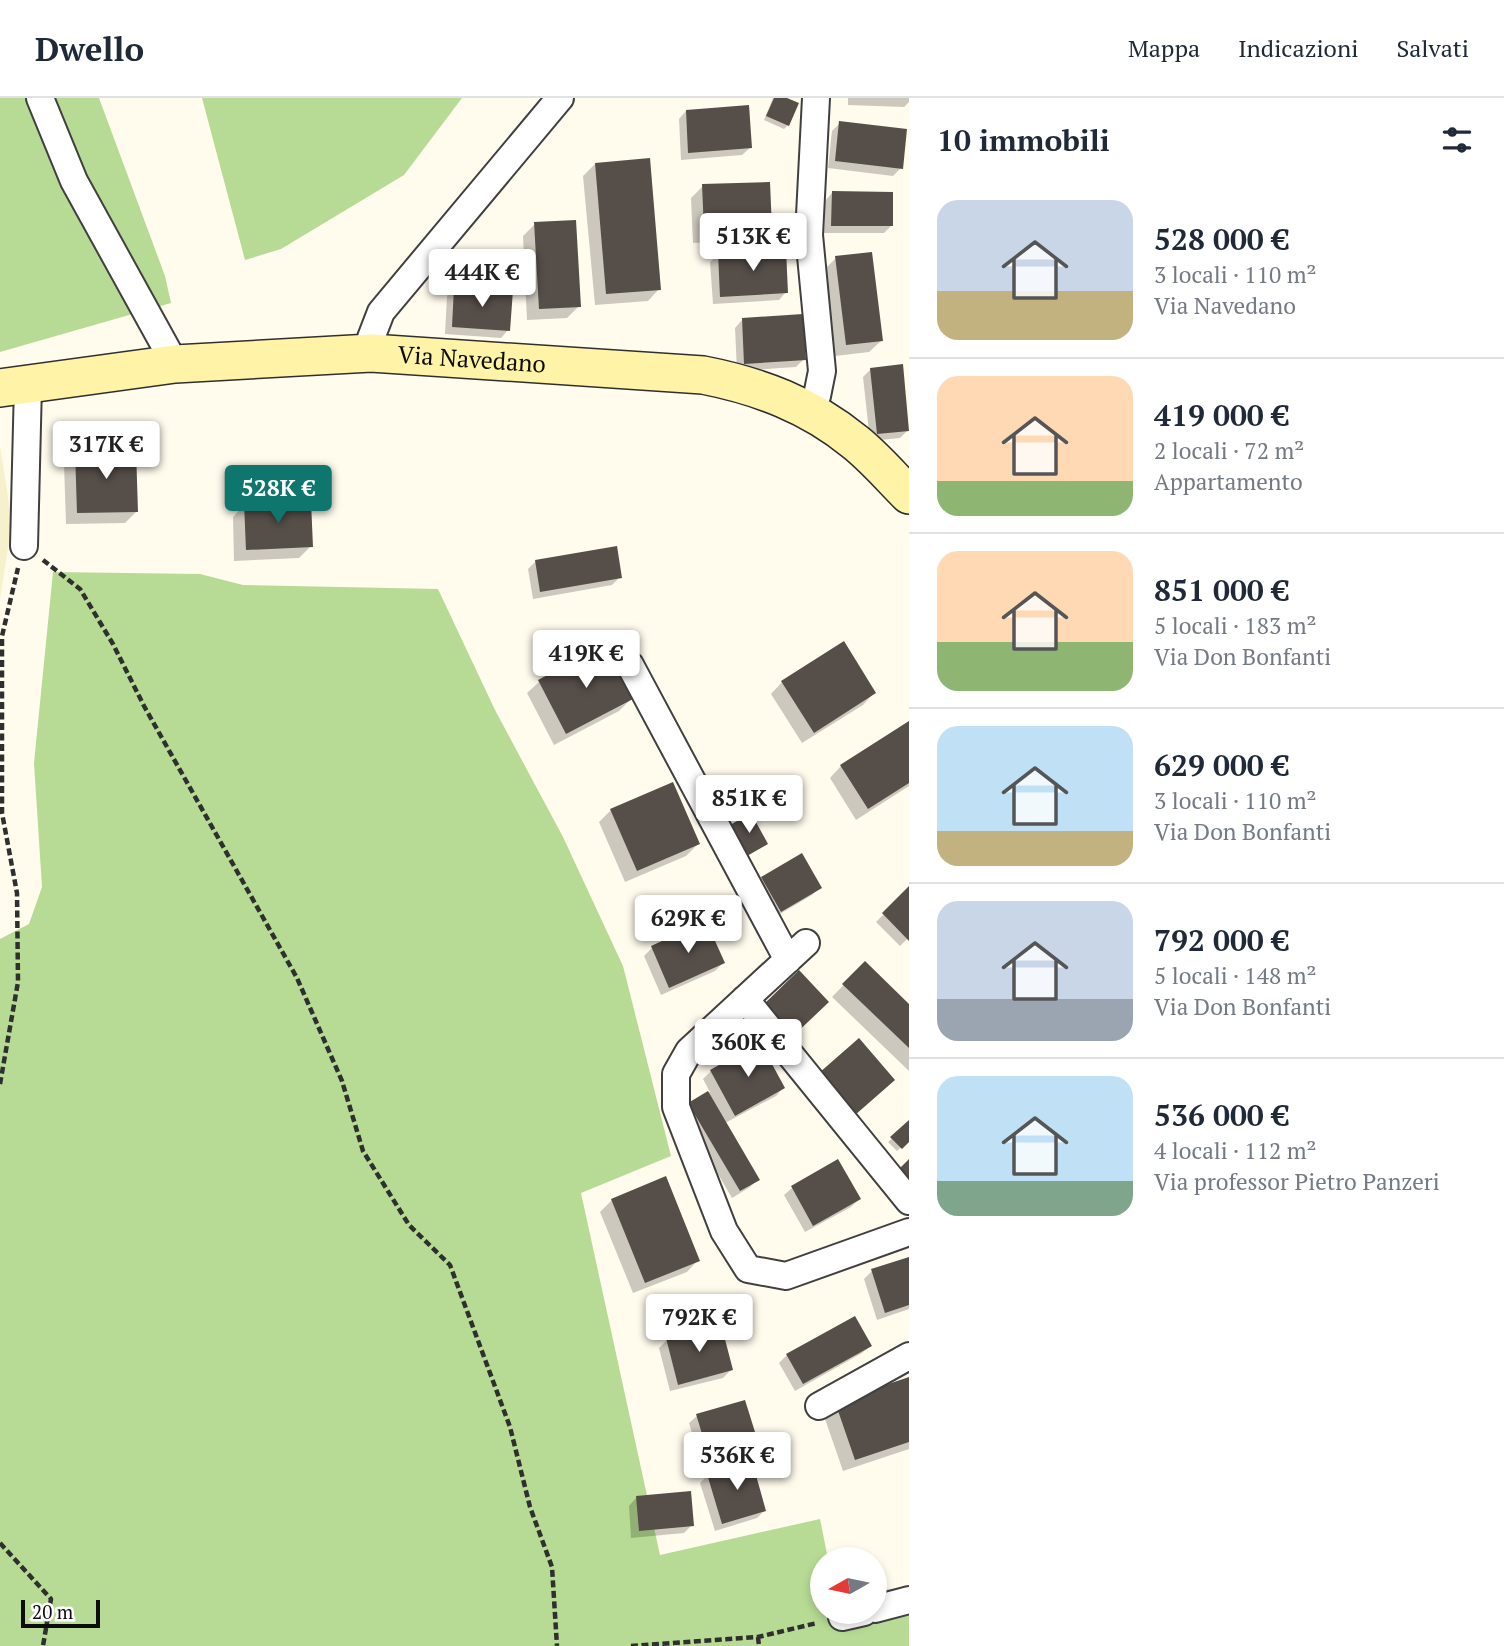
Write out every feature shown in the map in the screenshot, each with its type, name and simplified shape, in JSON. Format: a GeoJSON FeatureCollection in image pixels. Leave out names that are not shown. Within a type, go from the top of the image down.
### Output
{"type":"FeatureCollection","features":[{"type":"Feature","properties":{"kind":"street"},"geometry":{"type":"LineString","coordinates":[[40,98],[74,181],[175,364]]}},
{"type":"Feature","properties":{"kind":"street"},"geometry":{"type":"LineString","coordinates":[[371,354],[371,338],[381,312],[560,98]]}},
{"type":"Feature","properties":{"kind":"street"},"geometry":{"type":"LineString","coordinates":[[809,411],[817,396],[822,371],[809,235],[816,98]]}},
{"type":"Feature","properties":{"kind":"street","name":"Via Navedano"},"geometry":{"type":"LineString","coordinates":[[14,387],[175,364],[371,354],[703,375],[739,382],[780,396],[809,411],[855,442],[909,495]]}},
{"type":"Feature","properties":{"kind":"street"},"geometry":{"type":"LineString","coordinates":[[14,387],[24,546]]}},
{"type":"Feature","properties":{"kind":"street"},"geometry":{"type":"LineString","coordinates":[[631,665],[797,951],[689,1051],[676,1074],[676,1107],[724,1231],[748,1269],[786,1276],[909,1232]]}},
{"type":"Feature","properties":{"kind":"street"},"geometry":{"type":"LineString","coordinates":[[745,999],[909,1201]]}},
{"type":"Feature","properties":{"kind":"street"},"geometry":{"type":"LineString","coordinates":[[819,1406],[909,1356]]}},
{"type":"Feature","properties":{"kind":"street"},"geometry":{"type":"LineString","coordinates":[[887,1606],[909,1601]]}},
{"type":"Feature","properties":{"kind":"path"},"geometry":{"type":"LineString","coordinates":[[0,1084],[18,982],[17,893],[2,813],[2,636],[24,546],[80,589],[100,622],[296,978],[342,1081],[363,1151],[408,1225],[450,1265],[510,1427],[530,1507],[552,1567],[557,1646]]}},
{"type":"Feature","properties":{"kind":"path"},"geometry":{"type":"LineString","coordinates":[[0,1543],[51,1599],[43,1646]]}},
{"type":"Feature","properties":{"kind":"path"},"geometry":{"type":"LineString","coordinates":[[631,1646],[758,1637],[812,1624]]}},
{"type":"Feature","properties":{"kind":"path"},"geometry":{"type":"LineString","coordinates":[[758,1637],[759,1646]]}},
{"type":"Feature","properties":{"kind":"shaded area"},"geometry":{"type":"Polygon","coordinates":[[[0,445],[12,523],[0,599],[0,445]]]}},
{"type":"Feature","properties":{"kind":"green space"},"geometry":{"type":"Polygon","coordinates":[[[0,98],[99,98],[165,276],[171,303],[0,352],[0,98]]]}},
{"type":"Feature","properties":{"kind":"green space"},"geometry":{"type":"Polygon","coordinates":[[[202,98],[462,98],[404,175],[281,249],[245,260],[202,98]]]}},
{"type":"Feature","properties":{"kind":"green space"},"geometry":{"type":"Polygon","coordinates":[[[53,572],[200,574],[243,585],[438,589],[495,710],[563,837],[623,966],[671,1156],[581,1193],[660,1555],[820,1519],[826,1547],[810,1547],[810,1624],[887,1624],[887,1590],[909,1587],[909,1646],[0,1646],[0,939],[29,924],[42,887],[34,763],[53,572]]]}},
{"type":"Feature","properties":{"kind":"building"},"geometry":{"type":"Polygon","coordinates":[[[774,98],[787,98],[799,103],[789,126],[766,116],[774,98]]]}},
{"type":"Feature","properties":{"kind":"building"},"geometry":{"type":"Polygon","coordinates":[[[749,105],[752,148],[688,153],[686,110],[749,105]]]}},
{"type":"Feature","properties":{"kind":"building"},"geometry":{"type":"Polygon","coordinates":[[[839,121],[907,129],[903,169],[835,161],[839,121]]]}},
{"type":"Feature","properties":{"kind":"building"},"geometry":{"type":"Polygon","coordinates":[[[650,158],[661,290],[606,294],[595,163],[650,158]]]}},
{"type":"Feature","properties":{"kind":"building"},"geometry":{"type":"Polygon","coordinates":[[[770,182],[772,229],[704,231],[702,184],[770,182]]]}},
{"type":"Feature","properties":{"kind":"building"},"geometry":{"type":"Polygon","coordinates":[[[832,191],[893,192],[893,226],[831,226],[832,191]]]}},
{"type":"Feature","properties":{"kind":"building"},"geometry":{"type":"Polygon","coordinates":[[[576,220],[581,307],[539,309],[534,222],[576,220]]]}},
{"type":"Feature","properties":{"kind":"building"},"geometry":{"type":"Polygon","coordinates":[[[786,249],[788,293],[720,297],[718,253],[786,249]]]}},
{"type":"Feature","properties":{"kind":"building"},"geometry":{"type":"Polygon","coordinates":[[[872,252],[883,341],[846,345],[835,256],[872,252]]]}},
{"type":"Feature","properties":{"kind":"building"},"geometry":{"type":"Polygon","coordinates":[[[454,287],[513,290],[510,331],[452,327],[454,287]]]}},
{"type":"Feature","properties":{"kind":"building"},"geometry":{"type":"Polygon","coordinates":[[[803,314],[806,360],[744,364],[742,318],[803,314]]]}},
{"type":"Feature","properties":{"kind":"building"},"geometry":{"type":"Polygon","coordinates":[[[903,364],[909,431],[877,434],[870,368],[903,364]]]}},
{"type":"Feature","properties":{"kind":"building"},"geometry":{"type":"Polygon","coordinates":[[[136,449],[138,512],[77,513],[75,450],[136,449]]]}},
{"type":"Feature","properties":{"kind":"building"},"geometry":{"type":"Polygon","coordinates":[[[311,501],[313,547],[246,550],[244,503],[311,501]]]}},
{"type":"Feature","properties":{"kind":"building"},"geometry":{"type":"Polygon","coordinates":[[[617,546],[622,578],[540,592],[535,560],[617,546]]]}},
{"type":"Feature","properties":{"kind":"building"},"geometry":{"type":"Polygon","coordinates":[[[844,641],[876,693],[814,733],[781,681],[844,641]]]}},
{"type":"Feature","properties":{"kind":"building"},"geometry":{"type":"Polygon","coordinates":[[[605,645],[633,699],[566,734],[538,680],[605,645]]]}},
{"type":"Feature","properties":{"kind":"building"},"geometry":{"type":"Polygon","coordinates":[[[909,721],[909,783],[868,809],[840,765],[909,721]]]}},
{"type":"Feature","properties":{"kind":"building"},"geometry":{"type":"Polygon","coordinates":[[[673,782],[700,844],[637,871],[610,809],[673,782]]]}},
{"type":"Feature","properties":{"kind":"building"},"geometry":{"type":"Polygon","coordinates":[[[751,813],[768,844],[747,856],[730,825],[751,813]]]}},
{"type":"Feature","properties":{"kind":"building"},"geometry":{"type":"Polygon","coordinates":[[[802,853],[822,888],[781,912],[761,877],[802,853]]]}},
{"type":"Feature","properties":{"kind":"building"},"geometry":{"type":"Polygon","coordinates":[[[909,886],[909,941],[882,913],[909,886]]]}},
{"type":"Feature","properties":{"kind":"building"},"geometry":{"type":"Polygon","coordinates":[[[706,921],[725,963],[669,988],[651,946],[706,921]]]}},
{"type":"Feature","properties":{"kind":"building"},"geometry":{"type":"Polygon","coordinates":[[[865,961],[909,1004],[909,1048],[842,984],[865,961]]]}},
{"type":"Feature","properties":{"kind":"building"},"geometry":{"type":"Polygon","coordinates":[[[799,970],[829,1002],[790,1039],[760,1008],[799,970]]]}},
{"type":"Feature","properties":{"kind":"building"},"geometry":{"type":"Polygon","coordinates":[[[859,1038],[895,1080],[855,1115],[819,1073],[859,1038]]]}},
{"type":"Feature","properties":{"kind":"building"},"geometry":{"type":"Polygon","coordinates":[[[760,1042],[785,1088],[735,1116],[710,1070],[760,1042]]]}},
{"type":"Feature","properties":{"kind":"building"},"geometry":{"type":"Polygon","coordinates":[[[708,1091],[760,1180],[740,1191],[688,1103],[708,1091]]]}},
{"type":"Feature","properties":{"kind":"building"},"geometry":{"type":"Polygon","coordinates":[[[909,1120],[909,1142],[902,1149],[890,1137],[909,1120]]]}},
{"type":"Feature","properties":{"kind":"building"},"geometry":{"type":"Polygon","coordinates":[[[838,1159],[861,1199],[813,1226],[791,1186],[838,1159]]]}},
{"type":"Feature","properties":{"kind":"building"},"geometry":{"type":"Polygon","coordinates":[[[909,1159],[909,1179],[899,1169],[909,1159]]]}},
{"type":"Feature","properties":{"kind":"building"},"geometry":{"type":"Polygon","coordinates":[[[666,1176],[700,1261],[645,1283],[611,1199],[666,1176]]]}},
{"type":"Feature","properties":{"kind":"building"},"geometry":{"type":"Polygon","coordinates":[[[909,1257],[909,1305],[885,1313],[871,1269],[909,1257]]]}},
{"type":"Feature","properties":{"kind":"building"},"geometry":{"type":"Polygon","coordinates":[[[855,1316],[872,1346],[803,1384],[786,1354],[855,1316]]]}},
{"type":"Feature","properties":{"kind":"building"},"geometry":{"type":"Polygon","coordinates":[[[721,1324],[733,1370],[678,1385],[666,1338],[721,1324]]]}},
{"type":"Feature","properties":{"kind":"building"},"geometry":{"type":"Polygon","coordinates":[[[909,1377],[909,1442],[855,1460],[835,1402],[909,1377]]]}},
{"type":"Feature","properties":{"kind":"building"},"geometry":{"type":"Polygon","coordinates":[[[745,1400],[755,1432],[706,1447],[696,1414],[745,1400]]]}},
{"type":"Feature","properties":{"kind":"building"},"geometry":{"type":"Polygon","coordinates":[[[752,1461],[766,1511],[722,1524],[707,1474],[752,1461]]]}},
{"type":"Feature","properties":{"kind":"building"},"geometry":{"type":"Polygon","coordinates":[[[691,1491],[694,1526],[639,1531],[636,1496],[691,1491]]]}}]}
